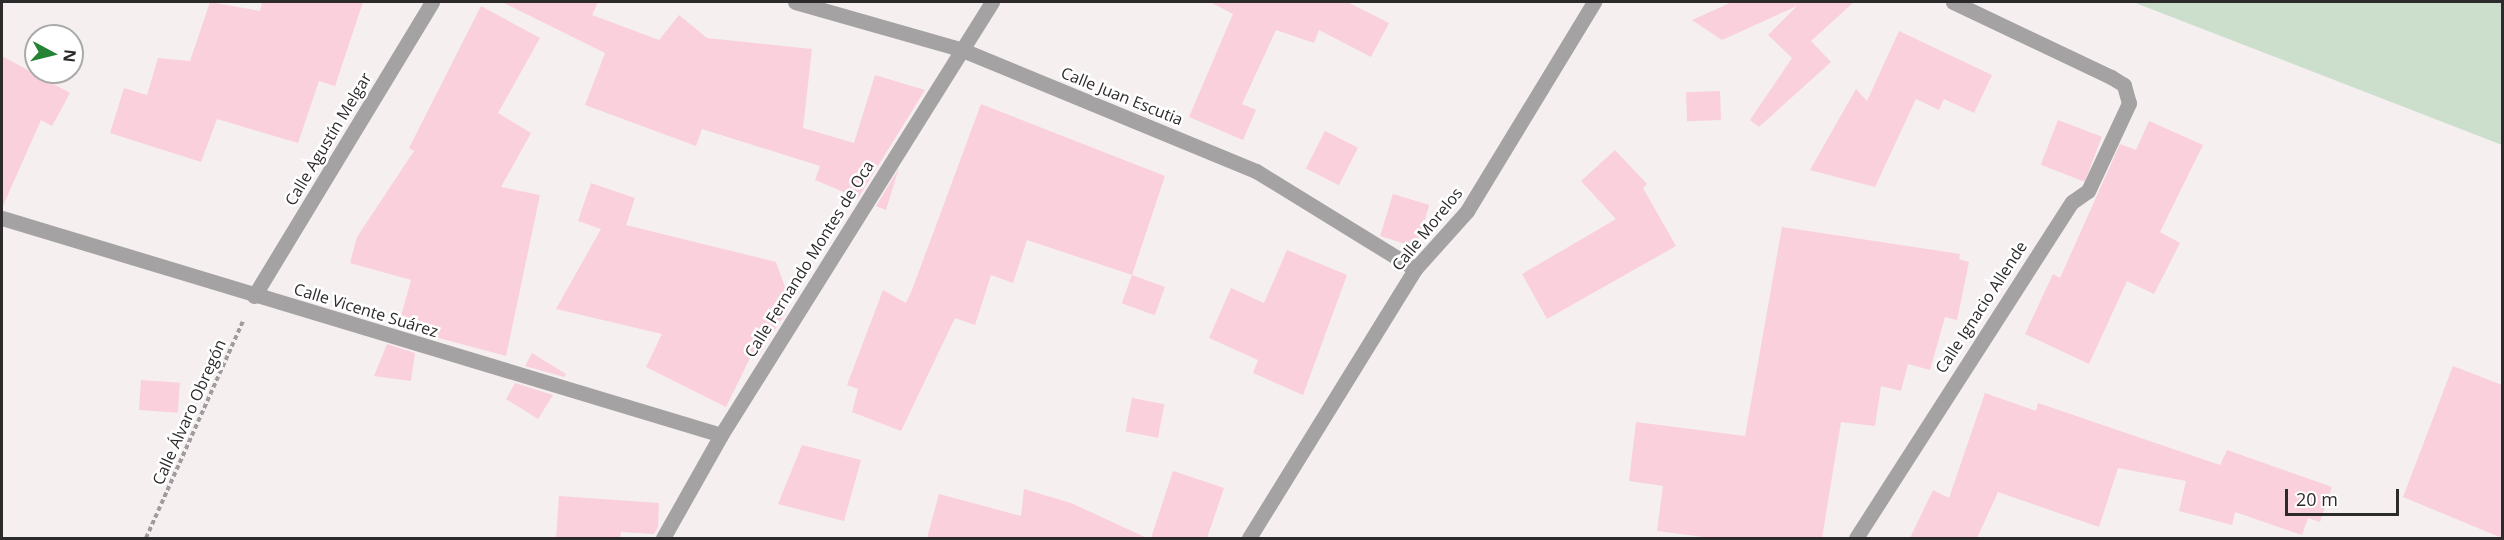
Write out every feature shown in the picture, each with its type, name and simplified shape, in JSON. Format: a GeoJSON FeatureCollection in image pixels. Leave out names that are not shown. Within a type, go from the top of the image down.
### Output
{"type":"FeatureCollection","features":[{"type":"Feature","properties":{"kind":"street","name":"Calle Agustín Melgar"},"geometry":{"type":"LineString","coordinates":[[254,296],[432,2]]}},
{"type":"Feature","properties":{"kind":"street","name":"Calle Juan Escutia"},"geometry":{"type":"LineString","coordinates":[[795,2],[960,49],[1256,171],[1415,269]]}},
{"type":"Feature","properties":{"kind":"street","name":"Calle Fernando Montes de Oca"},"geometry":{"type":"LineString","coordinates":[[663,538],[721,435],[960,49],[992,2]]}},
{"type":"Feature","properties":{"kind":"street","name":"Calle Morelos"},"geometry":{"type":"LineString","coordinates":[[1249,538],[1415,269],[1467,212],[1594,2]]}},
{"type":"Feature","properties":{"kind":"street","name":"Calle Ignacio Allende"},"geometry":{"type":"LineString","coordinates":[[1856,538],[2065,212],[2088,191],[2129,94],[2111,77],[1953,2]]}},
{"type":"Feature","properties":{"kind":"street","name":"Calle Vicente Suárez"},"geometry":{"type":"LineString","coordinates":[[2,218],[254,296],[721,435]]}},
{"type":"Feature","properties":{"kind":"path","name":"Calle Álvaro Obregón"},"geometry":{"type":"LineString","coordinates":[[146,538],[254,296]]}},
{"type":"Feature","properties":{"kind":"green space"},"geometry":{"type":"Polygon","coordinates":[[[2133,2],[2502,2],[2502,145],[2133,2]]]}},
{"type":"Feature","properties":{"kind":"building"},"geometry":{"type":"Polygon","coordinates":[[[210,2],[260,11],[262,2],[363,2],[335,86],[319,81],[298,143],[217,119],[201,162],[110,133],[124,88],[147,95],[158,58],[190,61],[210,2]]]}},
{"type":"Feature","properties":{"kind":"building"},"geometry":{"type":"Polygon","coordinates":[[[502,2],[598,2],[592,15],[659,40],[679,15],[707,38],[812,49],[803,128],[854,143],[875,75],[925,90],[858,198],[815,180],[820,166],[702,129],[696,146],[585,105],[605,53],[502,2]]]}},
{"type":"Feature","properties":{"kind":"building"},"geometry":{"type":"Polygon","coordinates":[[[1210,2],[1347,2],[1389,23],[1371,57],[1319,30],[1314,43],[1276,30],[1242,104],[1256,110],[1243,140],[1189,117],[1233,14],[1210,2]]]}},
{"type":"Feature","properties":{"kind":"building"},"geometry":{"type":"Polygon","coordinates":[[[1732,2],[1854,2],[1811,41],[1831,62],[1759,127],[1750,120],[1792,58],[1768,35],[1797,6],[1722,40],[1692,20],[1732,2]]]}},
{"type":"Feature","properties":{"kind":"building"},"geometry":{"type":"Polygon","coordinates":[[[481,6],[540,38],[498,113],[531,133],[501,187],[540,195],[506,356],[398,327],[411,280],[350,263],[357,237],[414,151],[409,148],[481,6]]]}},
{"type":"Feature","properties":{"kind":"building"},"geometry":{"type":"Polygon","coordinates":[[[1899,31],[1992,75],[1974,113],[1944,99],[1939,110],[1916,99],[1875,187],[1810,170],[1856,89],[1867,101],[1899,31]]]}},
{"type":"Feature","properties":{"kind":"building"},"geometry":{"type":"Polygon","coordinates":[[[2,56],[24,68],[24,84],[53,84],[70,93],[52,126],[41,120],[2,208],[2,56]]]}},
{"type":"Feature","properties":{"kind":"building"},"geometry":{"type":"Polygon","coordinates":[[[1720,91],[1721,120],[1687,121],[1686,92],[1720,91]]]}},
{"type":"Feature","properties":{"kind":"building"},"geometry":{"type":"Polygon","coordinates":[[[981,104],[1165,176],[1132,275],[1027,240],[1013,283],[991,275],[975,325],[955,318],[901,431],[852,412],[858,389],[847,385],[883,290],[906,303],[981,104]]]}},
{"type":"Feature","properties":{"kind":"building"},"geometry":{"type":"Polygon","coordinates":[[[2058,120],[2102,137],[2085,182],[2041,165],[2058,120]]]}},
{"type":"Feature","properties":{"kind":"building"},"geometry":{"type":"Polygon","coordinates":[[[2149,121],[2203,145],[2160,232],[2180,243],[2154,294],[2127,281],[2089,364],[2025,334],[2053,274],[2060,278],[2120,144],[2136,150],[2149,121]]]}},
{"type":"Feature","properties":{"kind":"building"},"geometry":{"type":"Polygon","coordinates":[[[1325,131],[1358,148],[1339,185],[1306,168],[1325,131]]]}},
{"type":"Feature","properties":{"kind":"building"},"geometry":{"type":"Polygon","coordinates":[[[1615,150],[1647,184],[1643,188],[1676,246],[1547,319],[1522,274],[1616,219],[1581,181],[1615,150]]]}},
{"type":"Feature","properties":{"kind":"building"},"geometry":{"type":"Polygon","coordinates":[[[899,168],[886,210],[876,206],[899,168]]]}},
{"type":"Feature","properties":{"kind":"building"},"geometry":{"type":"Polygon","coordinates":[[[591,183],[635,198],[626,225],[776,262],[791,304],[758,357],[751,356],[726,407],[646,367],[662,334],[556,309],[601,229],[578,221],[591,183]]]}},
{"type":"Feature","properties":{"kind":"building"},"geometry":{"type":"Polygon","coordinates":[[[1393,194],[1429,205],[1416,247],[1380,236],[1393,194]]]}},
{"type":"Feature","properties":{"kind":"building"},"geometry":{"type":"Polygon","coordinates":[[[1782,227],[1960,254],[1959,259],[1969,262],[1957,320],[1945,317],[1930,370],[1908,364],[1901,391],[1881,386],[1875,426],[1841,422],[1822,538],[1711,538],[1657,531],[1663,486],[1629,481],[1636,422],[1745,436],[1782,227]]]}},
{"type":"Feature","properties":{"kind":"building"},"geometry":{"type":"Polygon","coordinates":[[[1287,250],[1347,275],[1303,395],[1253,373],[1258,360],[1209,338],[1231,288],[1264,303],[1287,250]]]}},
{"type":"Feature","properties":{"kind":"building"},"geometry":{"type":"Polygon","coordinates":[[[1132,275],[1165,287],[1155,315],[1122,303],[1132,275]]]}},
{"type":"Feature","properties":{"kind":"building"},"geometry":{"type":"Polygon","coordinates":[[[387,344],[415,353],[411,381],[374,376],[387,344]]]}},
{"type":"Feature","properties":{"kind":"building"},"geometry":{"type":"Polygon","coordinates":[[[532,353],[566,374],[564,377],[525,366],[532,353]]]}},
{"type":"Feature","properties":{"kind":"building"},"geometry":{"type":"Polygon","coordinates":[[[2453,366],[2502,385],[2502,538],[2403,497],[2453,366]]]}},
{"type":"Feature","properties":{"kind":"building"},"geometry":{"type":"Polygon","coordinates":[[[141,380],[180,383],[178,413],[139,410],[141,380]]]}},
{"type":"Feature","properties":{"kind":"building"},"geometry":{"type":"Polygon","coordinates":[[[515,383],[553,395],[538,419],[506,399],[515,383]]]}},
{"type":"Feature","properties":{"kind":"building"},"geometry":{"type":"Polygon","coordinates":[[[1985,393],[2036,411],[2038,403],[2220,465],[2227,450],[2332,487],[2320,522],[2308,518],[2302,535],[2235,512],[2232,525],[2179,511],[2186,481],[2118,468],[2099,527],[1998,492],[1977,538],[1910,538],[1933,490],[1949,498],[1985,393]]]}},
{"type":"Feature","properties":{"kind":"building"},"geometry":{"type":"Polygon","coordinates":[[[1132,398],[1164,404],[1158,438],[1126,431],[1132,398]]]}},
{"type":"Feature","properties":{"kind":"building"},"geometry":{"type":"Polygon","coordinates":[[[802,445],[861,460],[844,521],[778,504],[802,445]]]}},
{"type":"Feature","properties":{"kind":"building"},"geometry":{"type":"Polygon","coordinates":[[[1173,471],[1224,488],[1207,538],[1151,538],[1173,471]]]}},
{"type":"Feature","properties":{"kind":"building"},"geometry":{"type":"Polygon","coordinates":[[[1024,489],[1071,503],[1147,538],[927,538],[939,494],[1021,516],[1024,489]]]}},
{"type":"Feature","properties":{"kind":"building"},"geometry":{"type":"Polygon","coordinates":[[[559,496],[659,503],[658,527],[654,534],[621,532],[620,538],[556,538],[559,496]]]}}]}
